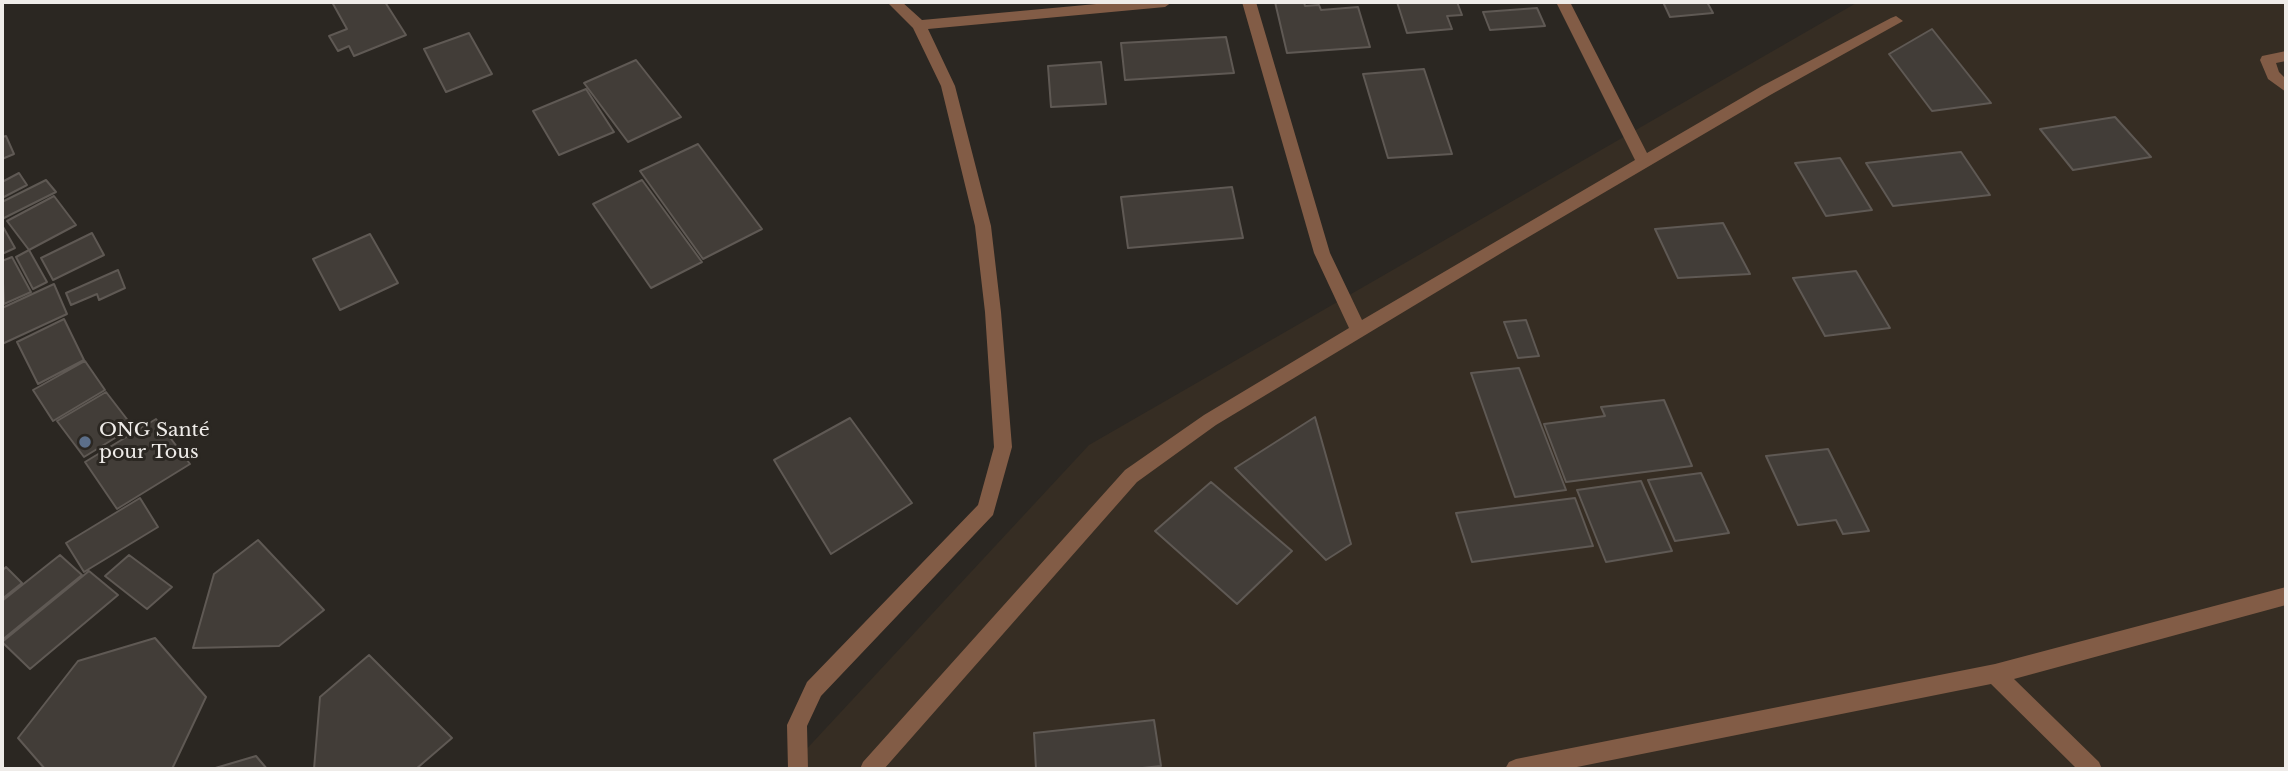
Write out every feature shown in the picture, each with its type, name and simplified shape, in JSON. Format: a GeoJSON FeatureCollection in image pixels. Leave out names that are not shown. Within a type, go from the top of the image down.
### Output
{"type":"FeatureCollection","features":[{"type":"Feature","properties":{"kind":"street"},"geometry":{"type":"LineString","coordinates":[[798,769],[797,725],[814,689],[986,509],[1003,447],[993,312],[983,226],[948,86],[919,25],[894,2]]}},
{"type":"Feature","properties":{"kind":"street"},"geometry":{"type":"LineString","coordinates":[[919,25],[1165,2]]}},
{"type":"Feature","properties":{"kind":"street"},"geometry":{"type":"LineString","coordinates":[[1249,2],[1322,253],[1359,331]]}},
{"type":"Feature","properties":{"kind":"street"},"geometry":{"type":"LineString","coordinates":[[1563,2],[1643,161]]}},
{"type":"Feature","properties":{"kind":"street"},"geometry":{"type":"LineString","coordinates":[[870,769],[1131,475],[1210,420],[1643,161],[1896,21]]}},
{"type":"Feature","properties":{"kind":"street"},"geometry":{"type":"LineString","coordinates":[[2286,56],[2267,60],[2273,75],[2286,88]]}},
{"type":"Feature","properties":{"kind":"street"},"geometry":{"type":"LineString","coordinates":[[1516,769],[1995,674],[2286,596]]}},
{"type":"Feature","properties":{"kind":"street"},"geometry":{"type":"LineString","coordinates":[[1995,674],[2092,769]]}},
{"type":"Feature","properties":{"kind":"shaded area"},"geometry":{"type":"Polygon","coordinates":[[[1858,2],[2286,2],[2286,769],[788,769],[1089,445],[1858,2]]]}},
{"type":"Feature","properties":{"kind":"building"},"geometry":{"type":"Polygon","coordinates":[[[332,2],[385,2],[406,35],[354,56],[349,46],[338,51],[329,36],[347,29],[332,2]]]}},
{"type":"Feature","properties":{"kind":"building"},"geometry":{"type":"Polygon","coordinates":[[[1275,2],[1304,2],[1305,6],[1319,5],[1321,10],[1358,7],[1370,47],[1287,53],[1275,2]]]}},
{"type":"Feature","properties":{"kind":"building"},"geometry":{"type":"Polygon","coordinates":[[[1397,2],[1457,2],[1462,15],[1447,16],[1452,29],[1407,33],[1397,2]]]}},
{"type":"Feature","properties":{"kind":"building"},"geometry":{"type":"Polygon","coordinates":[[[1663,2],[1707,2],[1713,13],[1670,17],[1663,2]]]}},
{"type":"Feature","properties":{"kind":"building"},"geometry":{"type":"Polygon","coordinates":[[[1537,8],[1545,26],[1490,30],[1483,12],[1537,8]]]}},
{"type":"Feature","properties":{"kind":"building"},"geometry":{"type":"Polygon","coordinates":[[[1932,29],[1991,103],[1932,111],[1889,54],[1932,29]]]}},
{"type":"Feature","properties":{"kind":"building"},"geometry":{"type":"Polygon","coordinates":[[[469,33],[492,74],[446,92],[424,49],[469,33]]]}},
{"type":"Feature","properties":{"kind":"building"},"geometry":{"type":"Polygon","coordinates":[[[1226,37],[1234,73],[1125,80],[1121,43],[1226,37]]]}},
{"type":"Feature","properties":{"kind":"building"},"geometry":{"type":"Polygon","coordinates":[[[636,60],[681,117],[628,142],[584,83],[636,60]]]}},
{"type":"Feature","properties":{"kind":"building"},"geometry":{"type":"Polygon","coordinates":[[[1101,62],[1106,104],[1051,107],[1048,66],[1101,62]]]}},
{"type":"Feature","properties":{"kind":"building"},"geometry":{"type":"Polygon","coordinates":[[[1424,69],[1452,154],[1388,158],[1363,74],[1424,69]]]}},
{"type":"Feature","properties":{"kind":"building"},"geometry":{"type":"Polygon","coordinates":[[[586,89],[614,132],[559,155],[533,111],[586,89]]]}},
{"type":"Feature","properties":{"kind":"building"},"geometry":{"type":"Polygon","coordinates":[[[2115,117],[2151,157],[2073,170],[2040,129],[2115,117]]]}},
{"type":"Feature","properties":{"kind":"building"},"geometry":{"type":"Polygon","coordinates":[[[6,136],[14,154],[2,159],[2,137],[6,136]]]}},
{"type":"Feature","properties":{"kind":"building"},"geometry":{"type":"Polygon","coordinates":[[[698,144],[762,229],[703,259],[640,171],[698,144]]]}},
{"type":"Feature","properties":{"kind":"building"},"geometry":{"type":"Polygon","coordinates":[[[1961,152],[1990,195],[1893,206],[1866,163],[1961,152]]]}},
{"type":"Feature","properties":{"kind":"building"},"geometry":{"type":"Polygon","coordinates":[[[1840,158],[1872,210],[1826,216],[1795,163],[1840,158]]]}},
{"type":"Feature","properties":{"kind":"building"},"geometry":{"type":"Polygon","coordinates":[[[19,173],[27,185],[2,198],[2,182],[19,173]]]}},
{"type":"Feature","properties":{"kind":"building"},"geometry":{"type":"Polygon","coordinates":[[[46,180],[56,192],[2,219],[2,202],[46,180]]]}},
{"type":"Feature","properties":{"kind":"building"},"geometry":{"type":"Polygon","coordinates":[[[642,180],[702,262],[651,288],[593,204],[642,180]]]}},
{"type":"Feature","properties":{"kind":"building"},"geometry":{"type":"Polygon","coordinates":[[[1232,187],[1243,238],[1128,248],[1121,197],[1232,187]]]}},
{"type":"Feature","properties":{"kind":"building"},"geometry":{"type":"Polygon","coordinates":[[[54,196],[76,225],[29,250],[7,221],[54,196]]]}},
{"type":"Feature","properties":{"kind":"building"},"geometry":{"type":"Polygon","coordinates":[[[1723,223],[1750,274],[1678,278],[1655,229],[1723,223]]]}},
{"type":"Feature","properties":{"kind":"building"},"geometry":{"type":"Polygon","coordinates":[[[2,225],[15,248],[2,254],[2,225]]]}},
{"type":"Feature","properties":{"kind":"building"},"geometry":{"type":"Polygon","coordinates":[[[92,233],[104,255],[53,280],[41,258],[92,233]]]}},
{"type":"Feature","properties":{"kind":"building"},"geometry":{"type":"Polygon","coordinates":[[[370,234],[398,283],[340,310],[313,259],[370,234]]]}},
{"type":"Feature","properties":{"kind":"building"},"geometry":{"type":"Polygon","coordinates":[[[29,250],[47,282],[33,289],[16,257],[29,250]]]}},
{"type":"Feature","properties":{"kind":"building"},"geometry":{"type":"Polygon","coordinates":[[[12,257],[31,292],[4,304],[2,261],[12,257]]]}},
{"type":"Feature","properties":{"kind":"building"},"geometry":{"type":"Polygon","coordinates":[[[118,270],[125,288],[99,300],[97,294],[71,305],[66,293],[118,270]]]}},
{"type":"Feature","properties":{"kind":"building"},"geometry":{"type":"Polygon","coordinates":[[[1856,271],[1890,328],[1825,336],[1793,278],[1856,271]]]}},
{"type":"Feature","properties":{"kind":"building"},"geometry":{"type":"Polygon","coordinates":[[[54,284],[67,314],[2,344],[2,308],[54,284]]]}},
{"type":"Feature","properties":{"kind":"building"},"geometry":{"type":"Polygon","coordinates":[[[64,319],[84,360],[38,384],[17,342],[64,319]]]}},
{"type":"Feature","properties":{"kind":"building"},"geometry":{"type":"Polygon","coordinates":[[[1526,320],[1539,356],[1518,358],[1504,322],[1526,320]]]}},
{"type":"Feature","properties":{"kind":"building"},"geometry":{"type":"Polygon","coordinates":[[[85,361],[105,390],[53,421],[33,390],[85,361]]]}},
{"type":"Feature","properties":{"kind":"building"},"geometry":{"type":"Polygon","coordinates":[[[1519,368],[1566,490],[1515,497],[1471,373],[1519,368]]]}},
{"type":"Feature","properties":{"kind":"building"},"geometry":{"type":"Polygon","coordinates":[[[106,392],[133,427],[84,457],[57,421],[106,392]]]}},
{"type":"Feature","properties":{"kind":"building"},"geometry":{"type":"Polygon","coordinates":[[[1664,400],[1692,466],[1566,482],[1544,424],[1605,416],[1601,407],[1664,400]]]}},
{"type":"Feature","properties":{"kind":"building"},"geometry":{"type":"Polygon","coordinates":[[[1315,417],[1351,544],[1326,560],[1235,468],[1315,417]]]}},
{"type":"Feature","properties":{"kind":"building"},"geometry":{"type":"Polygon","coordinates":[[[850,418],[912,503],[831,554],[774,460],[850,418]]]}},
{"type":"Feature","properties":{"kind":"building"},"geometry":{"type":"Polygon","coordinates":[[[156,419],[190,464],[117,509],[85,462],[156,419]]]}},
{"type":"Feature","properties":{"kind":"building"},"geometry":{"type":"Polygon","coordinates":[[[1828,449],[1869,531],[1843,534],[1836,520],[1798,525],[1766,456],[1828,449]]]}},
{"type":"Feature","properties":{"kind":"building"},"geometry":{"type":"Polygon","coordinates":[[[1701,473],[1729,533],[1675,541],[1648,480],[1701,473]]]}},
{"type":"Feature","properties":{"kind":"building"},"geometry":{"type":"Polygon","coordinates":[[[1641,481],[1672,551],[1606,562],[1577,490],[1641,481]]]}},
{"type":"Feature","properties":{"kind":"building"},"geometry":{"type":"Polygon","coordinates":[[[1211,482],[1292,551],[1237,604],[1155,531],[1211,482]]]}},
{"type":"Feature","properties":{"kind":"building"},"geometry":{"type":"Polygon","coordinates":[[[140,498],[158,527],[84,572],[66,543],[140,498]]]}},
{"type":"Feature","properties":{"kind":"building"},"geometry":{"type":"Polygon","coordinates":[[[1575,498],[1593,546],[1472,562],[1456,513],[1575,498]]]}},
{"type":"Feature","properties":{"kind":"building"},"geometry":{"type":"Polygon","coordinates":[[[258,540],[324,610],[279,646],[193,648],[214,574],[258,540]]]}},
{"type":"Feature","properties":{"kind":"building"},"geometry":{"type":"Polygon","coordinates":[[[60,555],[82,575],[2,640],[2,601],[60,555]]]}},
{"type":"Feature","properties":{"kind":"building"},"geometry":{"type":"Polygon","coordinates":[[[129,555],[172,587],[147,609],[105,576],[129,555]]]}},
{"type":"Feature","properties":{"kind":"building"},"geometry":{"type":"Polygon","coordinates":[[[6,567],[22,583],[2,599],[2,571],[6,567]]]}},
{"type":"Feature","properties":{"kind":"building"},"geometry":{"type":"Polygon","coordinates":[[[89,571],[118,595],[30,669],[2,642],[89,571]]]}},
{"type":"Feature","properties":{"kind":"building"},"geometry":{"type":"Polygon","coordinates":[[[155,638],[206,697],[172,769],[45,769],[18,738],[78,661],[155,638]]]}},
{"type":"Feature","properties":{"kind":"building"},"geometry":{"type":"Polygon","coordinates":[[[369,655],[452,738],[416,769],[314,769],[320,697],[369,655]]]}},
{"type":"Feature","properties":{"kind":"building"},"geometry":{"type":"Polygon","coordinates":[[[1154,720],[1161,766],[1133,769],[1036,769],[1034,733],[1154,720]]]}},
{"type":"Feature","properties":{"kind":"building"},"geometry":{"type":"Polygon","coordinates":[[[256,756],[267,769],[212,769],[256,756]]]}},
{"type":"Feature","properties":{"kind":"place","name":"ONG Santé pour Tous"},"geometry":{"type":"Point","coordinates":[85,442]}}]}
